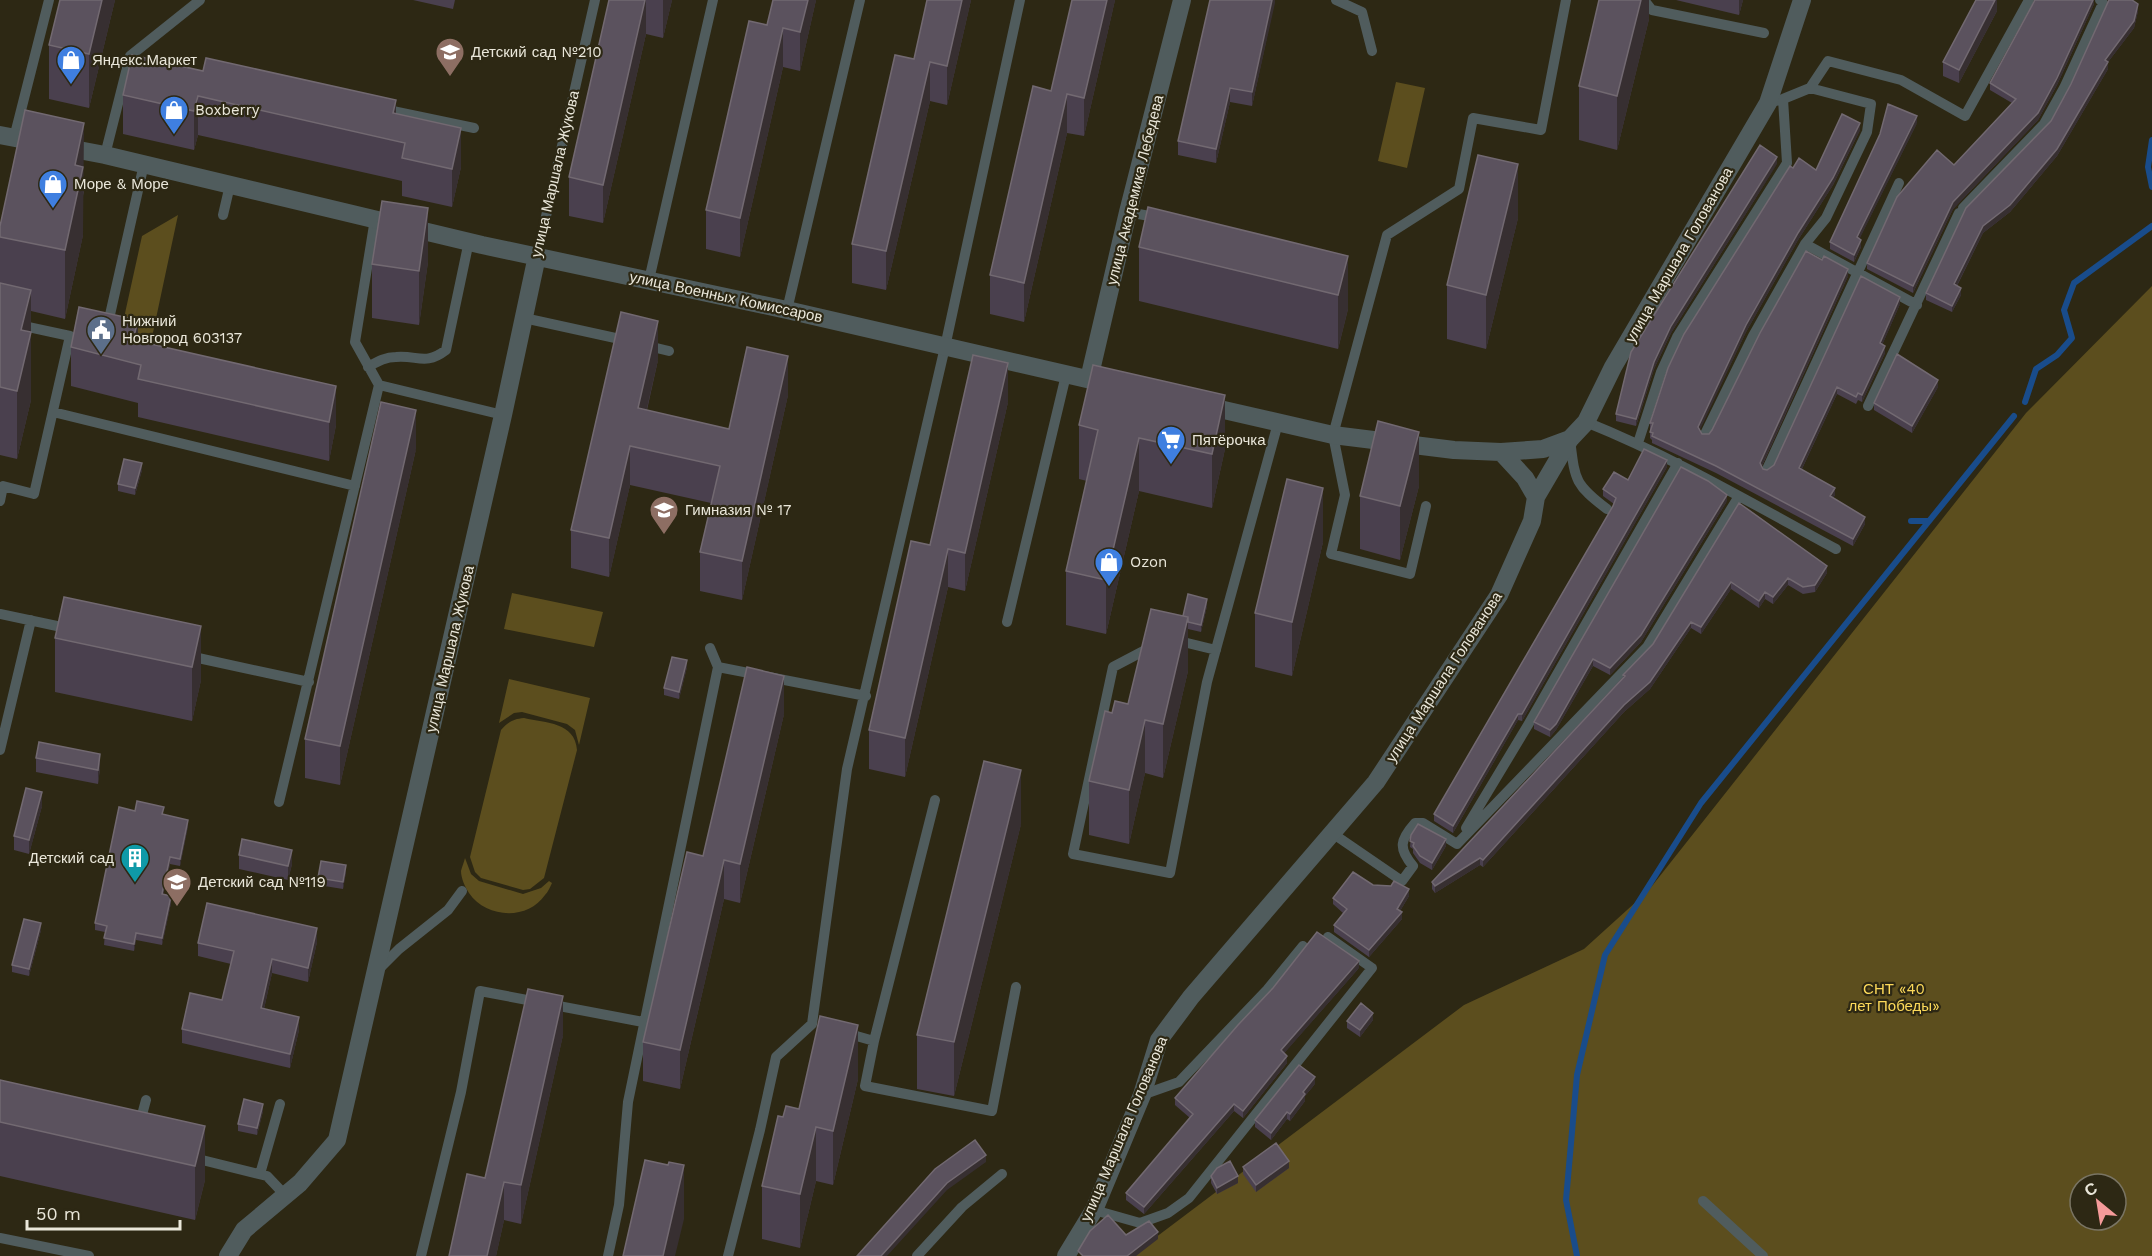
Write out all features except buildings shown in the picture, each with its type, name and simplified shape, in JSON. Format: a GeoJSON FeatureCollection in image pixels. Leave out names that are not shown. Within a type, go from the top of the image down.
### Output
{"type":"FeatureCollection","features":[{"type":"Feature","properties":{"kind":"street","name":"улица Академика Лебедева"},"geometry":{"type":"LineString","coordinates":[[1089,380],[1128,212],[1182,0]]}},
{"type":"Feature","properties":{"kind":"street","name":"улица Маршала Голованова"},"geometry":{"type":"LineString","coordinates":[[1066,1256],[1094,1210],[1142,1095],[1159,1040],[1191,997],[1376,782],[1499,595],[1532,520],[1536,496],[1570,439],[1586,422],[1613,367],[1775,101],[1802,0]]}},
{"type":"Feature","properties":{"kind":"street","name":"улица Военных Комиссаров"},"geometry":{"type":"LineString","coordinates":[[4,138],[105,155],[469,242],[787,310],[1134,390]]}},
{"type":"Feature","properties":{"kind":"street","name":"улица Маршала Жукова"},"geometry":{"type":"LineString","coordinates":[[228,1256],[244,1230],[300,1183],[337,1140],[503,415],[537,256]]}},
{"type":"Feature","properties":{"kind":"street"},"geometry":{"type":"LineString","coordinates":[[1189,403],[1333,435],[1454,450],[1501,452],[1543,449],[1570,439]]}},
{"type":"Feature","properties":{"kind":"street"},"geometry":{"type":"LineString","coordinates":[[1501,452],[1525,478],[1536,496]]}},
{"type":"Feature","properties":{"kind":"lane"},"geometry":{"type":"LineString","coordinates":[[4,138],[49,0]]}},
{"type":"Feature","properties":{"kind":"lane"},"geometry":{"type":"LineString","coordinates":[[105,155],[130,56],[200,0]]}},
{"type":"Feature","properties":{"kind":"lane","name":"улица Маршала Жукова"},"geometry":{"type":"LineString","coordinates":[[537,256],[595,0]]}},
{"type":"Feature","properties":{"kind":"lane"},"geometry":{"type":"LineString","coordinates":[[649,280],[713,0]]}},
{"type":"Feature","properties":{"kind":"lane"},"geometry":{"type":"LineString","coordinates":[[787,310],[860,0]]}},
{"type":"Feature","properties":{"kind":"lane"},"geometry":{"type":"LineString","coordinates":[[823,1027],[848,769],[945,347],[1020,0]]}},
{"type":"Feature","properties":{"kind":"lane"},"geometry":{"type":"LineString","coordinates":[[1336,0],[1362,12],[1372,51]]}},
{"type":"Feature","properties":{"kind":"lane"},"geometry":{"type":"LineString","coordinates":[[1426,506],[1410,574],[1331,554],[1346,495],[1333,435],[1387,235],[1460,189],[1473,118],[1540,130],[1566,0]]}},
{"type":"Feature","properties":{"kind":"lane"},"geometry":{"type":"LineString","coordinates":[[1644,0],[1652,10],[1764,33]]}},
{"type":"Feature","properties":{"kind":"lane"},"geometry":{"type":"LineString","coordinates":[[1810,88],[1828,61],[1901,80],[1965,116],[2029,0]]}},
{"type":"Feature","properties":{"kind":"lane"},"geometry":{"type":"LineString","coordinates":[[1868,406],[1961,211],[2044,124],[2064,88],[2103,3],[2100,0]]}},
{"type":"Feature","properties":{"kind":"lane"},"geometry":{"type":"LineString","coordinates":[[130,56],[142,59]]}},
{"type":"Feature","properties":{"kind":"lane"},"geometry":{"type":"LineString","coordinates":[[1638,443],[1661,372],[1677,337],[1787,163],[1775,101],[1810,88],[1871,104],[1867,132],[1827,218],[1805,244],[1753,336],[1705,434]]}},
{"type":"Feature","properties":{"kind":"lane"},"geometry":{"type":"LineString","coordinates":[[371,106],[474,128]]}},
{"type":"Feature","properties":{"kind":"lane"},"geometry":{"type":"LineString","coordinates":[[105,333],[144,165]]}},
{"type":"Feature","properties":{"kind":"lane"},"geometry":{"type":"LineString","coordinates":[[1767,469],[1899,183]]}},
{"type":"Feature","properties":{"kind":"lane"},"geometry":{"type":"LineString","coordinates":[[223,215],[230,185]]}},
{"type":"Feature","properties":{"kind":"lane"},"geometry":{"type":"LineString","coordinates":[[1128,212],[1173,221]]}},
{"type":"Feature","properties":{"kind":"lane"},"geometry":{"type":"LineString","coordinates":[[279,802],[379,385],[355,342],[375,219]]}},
{"type":"Feature","properties":{"kind":"lane"},"geometry":{"type":"LineString","coordinates":[[368,367],[381,360],[397,357],[425,360],[436,358],[446,350],[469,242]]}},
{"type":"Feature","properties":{"kind":"lane"},"geometry":{"type":"LineString","coordinates":[[1805,244],[1917,305]]}},
{"type":"Feature","properties":{"kind":"lane"},"geometry":{"type":"LineString","coordinates":[[524,318],[669,351]]}},
{"type":"Feature","properties":{"kind":"lane"},"geometry":{"type":"LineString","coordinates":[[0,321],[74,337],[52,412],[34,494],[2,486],[0,501]]}},
{"type":"Feature","properties":{"kind":"lane"},"geometry":{"type":"LineString","coordinates":[[1007,622],[1066,375]]}},
{"type":"Feature","properties":{"kind":"lane"},"geometry":{"type":"LineString","coordinates":[[379,385],[503,415]]}},
{"type":"Feature","properties":{"kind":"lane"},"geometry":{"type":"LineString","coordinates":[[52,412],[355,486]]}},
{"type":"Feature","properties":{"kind":"lane"},"geometry":{"type":"LineString","coordinates":[[1586,422],[1638,443],[1678,463],[1836,549]]}},
{"type":"Feature","properties":{"kind":"lane"},"geometry":{"type":"LineString","coordinates":[[1216,650],[1167,638],[1113,667],[1073,854],[1170,873],[1207,682],[1216,650],[1278,423]]}},
{"type":"Feature","properties":{"kind":"lane"},"geometry":{"type":"LineString","coordinates":[[1570,439],[1574,473],[1585,492],[1607,509]]}},
{"type":"Feature","properties":{"kind":"lane"},"geometry":{"type":"LineString","coordinates":[[1457,844],[1678,463]]}},
{"type":"Feature","properties":{"kind":"lane"},"geometry":{"type":"LineString","coordinates":[[1457,844],[1647,647],[1738,496]]}},
{"type":"Feature","properties":{"kind":"lane"},"geometry":{"type":"LineString","coordinates":[[0,614],[81,632]]}},
{"type":"Feature","properties":{"kind":"lane"},"geometry":{"type":"LineString","coordinates":[[0,750],[31,620]]}},
{"type":"Feature","properties":{"kind":"lane"},"geometry":{"type":"LineString","coordinates":[[608,1256],[619,1205],[628,1102],[718,667],[710,648]]}},
{"type":"Feature","properties":{"kind":"lane"},"geometry":{"type":"LineString","coordinates":[[179,653],[309,682]]}},
{"type":"Feature","properties":{"kind":"lane"},"geometry":{"type":"LineString","coordinates":[[718,667],[866,696]]}},
{"type":"Feature","properties":{"kind":"lane"},"geometry":{"type":"LineString","coordinates":[[934,800],[874,1041],[865,1086],[992,1111],[1016,987]]}},
{"type":"Feature","properties":{"kind":"lane"},"geometry":{"type":"LineString","coordinates":[[1332,832],[1402,881],[1413,866],[1402,851],[1402,841],[1415,823],[1422,823],[1457,844]]}},
{"type":"Feature","properties":{"kind":"lane"},"geometry":{"type":"LineString","coordinates":[[376,973],[399,949],[448,910],[462,891]]}},
{"type":"Feature","properties":{"kind":"lane"},"geometry":{"type":"LineString","coordinates":[[1094,1210],[1140,1223],[1168,1213],[1189,1198],[1372,968],[1328,936]]}},
{"type":"Feature","properties":{"kind":"lane"},"geometry":{"type":"LineString","coordinates":[[1142,1095],[1179,1082],[1267,990],[1303,946]]}},
{"type":"Feature","properties":{"kind":"lane"},"geometry":{"type":"LineString","coordinates":[[421,1256],[461,1092],[480,992],[643,1022]]}},
{"type":"Feature","properties":{"kind":"lane"},"geometry":{"type":"LineString","coordinates":[[730,1256],[776,1057],[823,1027],[874,1041]]}},
{"type":"Feature","properties":{"kind":"lane"},"geometry":{"type":"LineString","coordinates":[[137,1133],[146,1100]]}},
{"type":"Feature","properties":{"kind":"lane"},"geometry":{"type":"LineString","coordinates":[[260,1174],[280,1104]]}},
{"type":"Feature","properties":{"kind":"lane"},"geometry":{"type":"LineString","coordinates":[[180,1155],[267,1176],[285,1195]]}},
{"type":"Feature","properties":{"kind":"lane"},"geometry":{"type":"LineString","coordinates":[[916,1256],[962,1207],[1002,1174]]}},
{"type":"Feature","properties":{"kind":"lane"},"geometry":{"type":"LineString","coordinates":[[1703,1202],[1763,1256]]}},
{"type":"Feature","properties":{"kind":"lane"},"geometry":{"type":"LineString","coordinates":[[0,1238],[89,1256]]}},
{"type":"Feature","properties":{"kind":"green space"},"geometry":{"type":"Polygon","coordinates":[[[1396,82],[1425,88],[1407,168],[1378,161],[1396,82]]]}},
{"type":"Feature","properties":{"kind":"green space"},"geometry":{"type":"Polygon","coordinates":[[[178,215],[151,342],[120,336],[142,236],[178,215]]]}},
{"type":"Feature","properties":{"kind":"green space","name":"СНТ «40 лет Победы»"},"geometry":{"type":"Polygon","coordinates":[[[2152,286],[2152,1256],[1131,1256],[1464,1005],[1584,949],[1648,891],[2026,413],[2152,286]]]}},
{"type":"Feature","properties":{"kind":"green space"},"geometry":{"type":"Polygon","coordinates":[[[512,593],[603,612],[594,647],[504,629],[512,593]]]}},
{"type":"Feature","properties":{"kind":"green space"},"geometry":{"type":"Polygon","coordinates":[[[509,679],[590,698],[579,745],[575,730],[567,724],[522,712],[514,713],[499,723],[509,679]]]}},
{"type":"Feature","properties":{"kind":"green space"},"geometry":{"type":"Polygon","coordinates":[[[524,718],[558,725],[565,729],[575,741],[577,750],[544,878],[530,889],[523,890],[481,878],[475,872],[470,857],[501,730],[511,721],[524,718]]]}},
{"type":"Feature","properties":{"kind":"green space"},"geometry":{"type":"Polygon","coordinates":[[[465,858],[471,874],[479,881],[523,894],[541,888],[549,881],[552,883],[545,895],[528,909],[507,913],[496,911],[476,901],[468,891],[461,874],[465,858]]]}},
{"type":"Feature","properties":{"kind":"waterway"},"geometry":{"type":"LineString","coordinates":[[2152,140],[2148,167],[2152,187]]}},
{"type":"Feature","properties":{"kind":"waterway"},"geometry":{"type":"LineString","coordinates":[[2025,402],[2036,369],[2057,355],[2072,338],[2064,310],[2074,283],[2152,226]]}},
{"type":"Feature","properties":{"kind":"waterway"},"geometry":{"type":"LineString","coordinates":[[1577,1256],[1566,1200],[1577,1075],[1605,955],[1701,803],[2014,416]]}},
{"type":"Feature","properties":{"kind":"waterway"},"geometry":{"type":"LineString","coordinates":[[1911,521],[1929,521]]}},
{"type":"Feature","properties":{"kind":"place","name":"Детский сад №210"},"geometry":{"type":"Point","coordinates":[450,78]}},
{"type":"Feature","properties":{"kind":"place","name":"Яндекс.Маркет"},"geometry":{"type":"Point","coordinates":[71,86]}},
{"type":"Feature","properties":{"kind":"place","name":"Boxberry"},"geometry":{"type":"Point","coordinates":[174,136]}},
{"type":"Feature","properties":{"kind":"place","name":"Море & Море"},"geometry":{"type":"Point","coordinates":[53,210]}},
{"type":"Feature","properties":{"kind":"place","name":"Нижний Новгород 603137"},"geometry":{"type":"Point","coordinates":[101,356]}},
{"type":"Feature","properties":{"kind":"place","name":"Пятёрочка"},"geometry":{"type":"Point","coordinates":[1171,466]}},
{"type":"Feature","properties":{"kind":"place","name":"Гимназия № 17"},"geometry":{"type":"Point","coordinates":[664,536]}},
{"type":"Feature","properties":{"kind":"place","name":"Ozon"},"geometry":{"type":"Point","coordinates":[1109,588]}},
{"type":"Feature","properties":{"kind":"place","name":"Детский сад"},"geometry":{"type":"Point","coordinates":[135,884]}},
{"type":"Feature","properties":{"kind":"place","name":"Детский сад №119"},"geometry":{"type":"Point","coordinates":[177,908]}}]}
